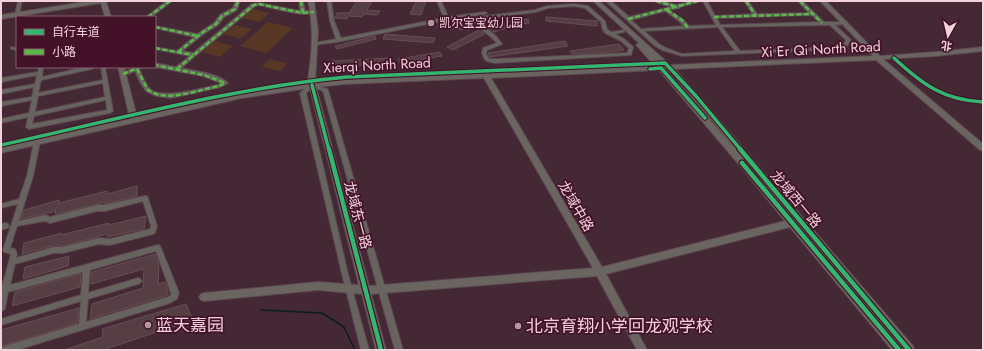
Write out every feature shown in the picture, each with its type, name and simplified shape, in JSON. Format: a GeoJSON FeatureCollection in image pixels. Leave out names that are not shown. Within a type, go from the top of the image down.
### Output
{"type":"FeatureCollection","features":[{"type":"Feature","properties":{"kind":"main road"},"geometry":{"type":"LineString","coordinates":[[1,17],[102,1],[108,16]]}},
{"type":"Feature","properties":{"kind":"main road"},"geometry":{"type":"LineString","coordinates":[[311,1],[314,12],[316,44],[312,83]]}},
{"type":"Feature","properties":{"kind":"main road"},"geometry":{"type":"LineString","coordinates":[[588,1],[663,66]]}},
{"type":"Feature","properties":{"kind":"main road"},"geometry":{"type":"LineString","coordinates":[[596,1],[663,66]]}},
{"type":"Feature","properties":{"kind":"main road"},"geometry":{"type":"LineString","coordinates":[[823,1],[876,56],[983,148]]}},
{"type":"Feature","properties":{"kind":"main road","name":"Xi Er Qi North Road"},"geometry":{"type":"LineString","coordinates":[[876,56],[933,52],[983,46]]}},
{"type":"Feature","properties":{"kind":"main road","name":"Xi Er Qi North Road"},"geometry":{"type":"LineString","coordinates":[[663,66],[936,54],[983,49]]}},
{"type":"Feature","properties":{"kind":"main road","name":"Xierqi North Road"},"geometry":{"type":"LineString","coordinates":[[312,83],[663,66]]}},
{"type":"Feature","properties":{"kind":"main road","name":"Xierqi North Road"},"geometry":{"type":"LineString","coordinates":[[1,145],[134,117],[146,118],[242,96],[347,77],[663,66]]}},
{"type":"Feature","properties":{"kind":"main road","name":"龙域西一路"},"geometry":{"type":"LineString","coordinates":[[663,66],[791,223],[898,350]]}},
{"type":"Feature","properties":{"kind":"main road","name":"龙域西一路"},"geometry":{"type":"LineString","coordinates":[[663,66],[909,350]]}},
{"type":"Feature","properties":{"kind":"main road"},"geometry":{"type":"LineString","coordinates":[[121,68],[134,117]]}},
{"type":"Feature","properties":{"kind":"main road","name":"龙域中路"},"geometry":{"type":"LineString","coordinates":[[486,75],[600,272],[642,350]]}},
{"type":"Feature","properties":{"kind":"main road","name":"龙域东一路"},"geometry":{"type":"LineString","coordinates":[[312,83],[381,350]]}},
{"type":"Feature","properties":{"kind":"main road","name":"Xierqi North Road"},"geometry":{"type":"LineString","coordinates":[[1,150],[134,117]]}},
{"type":"Feature","properties":{"kind":"main road"},"geometry":{"type":"LineString","coordinates":[[204,297],[318,286],[366,290],[600,272],[791,223]]}},
{"type":"Feature","properties":{"kind":"street"},"geometry":{"type":"LineString","coordinates":[[17,15],[20,1]]}},
{"type":"Feature","properties":{"kind":"street"},"geometry":{"type":"LineString","coordinates":[[149,16],[170,1]]}},
{"type":"Feature","properties":{"kind":"street"},"geometry":{"type":"LineString","coordinates":[[178,52],[237,7],[238,1]]}},
{"type":"Feature","properties":{"kind":"street"},"geometry":{"type":"LineString","coordinates":[[301,1],[303,13]]}},
{"type":"Feature","properties":{"kind":"street"},"geometry":{"type":"LineString","coordinates":[[329,1],[332,21],[339,40]]}},
{"type":"Feature","properties":{"kind":"street"},"geometry":{"type":"LineString","coordinates":[[439,1],[446,18]]}},
{"type":"Feature","properties":{"kind":"street"},"geometry":{"type":"LineString","coordinates":[[316,44],[446,18],[548,6],[544,1]]}},
{"type":"Feature","properties":{"kind":"street"},"geometry":{"type":"LineString","coordinates":[[609,2],[618,1]]}},
{"type":"Feature","properties":{"kind":"street"},"geometry":{"type":"LineString","coordinates":[[656,1],[678,7]]}},
{"type":"Feature","properties":{"kind":"street"},"geometry":{"type":"LineString","coordinates":[[628,19],[698,1]]}},
{"type":"Feature","properties":{"kind":"street"},"geometry":{"type":"LineString","coordinates":[[704,1],[719,26],[739,53]]}},
{"type":"Feature","properties":{"kind":"street"},"geometry":{"type":"LineString","coordinates":[[746,1],[756,16]]}},
{"type":"Feature","properties":{"kind":"street"},"geometry":{"type":"LineString","coordinates":[[800,1],[822,23]]}},
{"type":"Feature","properties":{"kind":"street"},"geometry":{"type":"LineString","coordinates":[[609,2],[662,48],[682,55],[843,48],[849,40],[831,23]]}},
{"type":"Feature","properties":{"kind":"street"},"geometry":{"type":"LineString","coordinates":[[177,69],[253,5],[258,4],[303,13],[314,12]]}},
{"type":"Feature","properties":{"kind":"street"},"geometry":{"type":"LineString","coordinates":[[577,5],[586,7],[603,22],[603,27],[610,34],[620,38],[631,48],[629,54],[490,61],[487,60],[484,53],[485,49],[487,47],[500,44],[476,22],[478,18],[538,10],[547,7],[577,5]]}},
{"type":"Feature","properties":{"kind":"street"},"geometry":{"type":"LineString","coordinates":[[237,7],[247,9]]}},
{"type":"Feature","properties":{"kind":"street"},"geometry":{"type":"LineString","coordinates":[[667,10],[682,20],[688,28]]}},
{"type":"Feature","properties":{"kind":"street"},"geometry":{"type":"LineString","coordinates":[[714,17],[813,14]]}},
{"type":"Feature","properties":{"kind":"street"},"geometry":{"type":"LineString","coordinates":[[220,19],[232,22]]}},
{"type":"Feature","properties":{"kind":"street"},"geometry":{"type":"LineString","coordinates":[[641,30],[719,26],[845,23]]}},
{"type":"Feature","properties":{"kind":"street"},"geometry":{"type":"LineString","coordinates":[[156,27],[198,36]]}},
{"type":"Feature","properties":{"kind":"street"},"geometry":{"type":"LineString","coordinates":[[610,34],[622,31]]}},
{"type":"Feature","properties":{"kind":"street"},"geometry":{"type":"LineString","coordinates":[[203,32],[217,34]]}},
{"type":"Feature","properties":{"kind":"street"},"geometry":{"type":"LineString","coordinates":[[156,48],[193,55]]}},
{"type":"Feature","properties":{"kind":"street"},"geometry":{"type":"LineString","coordinates":[[123,74],[138,68],[147,91],[151,94],[163,96],[184,94],[219,86],[225,83],[222,80],[156,65]]}},
{"type":"Feature","properties":{"kind":"street"},"geometry":{"type":"LineString","coordinates":[[41,68],[28,127],[110,111],[103,68]]}},
{"type":"Feature","properties":{"kind":"street"},"geometry":{"type":"LineString","coordinates":[[1,80],[39,76],[86,68]]}},
{"type":"Feature","properties":{"kind":"street"},"geometry":{"type":"LineString","coordinates":[[1,104],[105,81]]}},
{"type":"Feature","properties":{"kind":"street"},"geometry":{"type":"LineString","coordinates":[[364,350],[303,94],[312,83],[325,90],[399,350]]}},
{"type":"Feature","properties":{"kind":"street"},"geometry":{"type":"LineString","coordinates":[[1,92],[37,85]]}},
{"type":"Feature","properties":{"kind":"street"},"geometry":{"type":"LineString","coordinates":[[1,121],[108,98]]}},
{"type":"Feature","properties":{"kind":"street"},"geometry":{"type":"LineString","coordinates":[[1,308],[12,262],[13,251],[6,250],[30,176],[37,142]]}},
{"type":"Feature","properties":{"kind":"street"},"geometry":{"type":"LineString","coordinates":[[12,262],[54,250],[63,250],[99,242],[110,242],[153,231],[154,226],[145,198],[50,220],[46,218],[15,224]]}},
{"type":"Feature","properties":{"kind":"street"},"geometry":{"type":"LineString","coordinates":[[1,206],[21,201]]}},
{"type":"Feature","properties":{"kind":"street"},"geometry":{"type":"LineString","coordinates":[[5,290],[158,248],[175,293],[170,300],[5,350]]}},
{"type":"Feature","properties":{"kind":"street"},"geometry":{"type":"LineString","coordinates":[[82,327],[87,267]]}},
{"type":"Feature","properties":{"kind":"street"},"geometry":{"type":"LineString","coordinates":[[1,322],[138,281]]}},
{"type":"Feature","properties":{"kind":"shaded area"},"geometry":{"type":"Polygon","coordinates":[[[253,9],[270,13],[259,22],[242,18],[253,9]]]}},
{"type":"Feature","properties":{"kind":"shaded area"},"geometry":{"type":"Polygon","coordinates":[[[268,22],[293,28],[266,53],[240,46],[268,22]]]}},
{"type":"Feature","properties":{"kind":"shaded area"},"geometry":{"type":"Polygon","coordinates":[[[235,25],[252,29],[240,39],[223,34],[235,25]]]}},
{"type":"Feature","properties":{"kind":"shaded area"},"geometry":{"type":"Polygon","coordinates":[[[215,41],[233,46],[220,57],[202,52],[215,41]]]}},
{"type":"Feature","properties":{"kind":"shaded area"},"geometry":{"type":"Polygon","coordinates":[[[270,59],[287,63],[280,71],[262,67],[270,59]]]}},
{"type":"Feature","properties":{"kind":"building"},"geometry":{"type":"Polygon","coordinates":[[[357,1],[372,1],[367,10],[380,11],[377,15],[364,14],[362,17],[348,16],[347,19],[335,18],[337,13],[349,13],[357,1]]]}},
{"type":"Feature","properties":{"kind":"building"},"geometry":{"type":"Polygon","coordinates":[[[416,1],[426,1],[421,15],[410,14],[416,1]]]}},
{"type":"Feature","properties":{"kind":"building"},"geometry":{"type":"Polygon","coordinates":[[[546,17],[597,21],[597,26],[546,21],[546,17]]]}},
{"type":"Feature","properties":{"kind":"building"},"geometry":{"type":"Polygon","coordinates":[[[528,19],[529,23],[514,25],[494,32],[488,28],[507,22],[528,19]]]}},
{"type":"Feature","properties":{"kind":"building"},"geometry":{"type":"Polygon","coordinates":[[[439,23],[471,26],[470,30],[438,28],[439,23]]]}},
{"type":"Feature","properties":{"kind":"building"},"geometry":{"type":"Polygon","coordinates":[[[479,30],[485,34],[453,50],[447,47],[479,30]]]}},
{"type":"Feature","properties":{"kind":"building"},"geometry":{"type":"Polygon","coordinates":[[[385,34],[435,38],[433,43],[383,39],[385,34]]]}},
{"type":"Feature","properties":{"kind":"building"},"geometry":{"type":"Polygon","coordinates":[[[375,36],[376,39],[337,49],[335,46],[375,36]]]}},
{"type":"Feature","properties":{"kind":"building"},"geometry":{"type":"Polygon","coordinates":[[[565,41],[568,46],[490,57],[488,53],[565,41]]]}},
{"type":"Feature","properties":{"kind":"building"},"geometry":{"type":"Polygon","coordinates":[[[619,44],[624,50],[572,54],[570,51],[619,44]]]}},
{"type":"Feature","properties":{"kind":"building"},"geometry":{"type":"Polygon","coordinates":[[[440,52],[442,56],[400,63],[398,59],[440,52]]]}},
{"type":"Feature","properties":{"kind":"building"},"geometry":{"type":"Polygon","coordinates":[[[390,58],[389,64],[330,66],[331,61],[390,58]]]}},
{"type":"Feature","properties":{"kind":"building"},"geometry":{"type":"Polygon","coordinates":[[[137,186],[137,196],[55,214],[56,211],[21,219],[24,210],[59,200],[59,203],[107,191],[107,194],[137,186]]]}},
{"type":"Feature","properties":{"kind":"building"},"geometry":{"type":"Polygon","coordinates":[[[146,216],[144,229],[107,237],[107,234],[63,246],[58,246],[59,244],[22,254],[24,243],[62,233],[61,235],[109,223],[109,225],[146,216]]]}},
{"type":"Feature","properties":{"kind":"building"},"geometry":{"type":"Polygon","coordinates":[[[155,254],[159,264],[158,284],[165,282],[168,289],[168,295],[90,319],[92,304],[143,288],[144,269],[91,284],[92,272],[155,254]]]}},
{"type":"Feature","properties":{"kind":"building"},"geometry":{"type":"Polygon","coordinates":[[[69,256],[68,266],[23,279],[25,267],[69,256]]]}},
{"type":"Feature","properties":{"kind":"building"},"geometry":{"type":"Polygon","coordinates":[[[81,274],[80,287],[12,306],[15,292],[81,274]]]}},
{"type":"Feature","properties":{"kind":"building","name":"蓝天嘉园"},"geometry":{"type":"Polygon","coordinates":[[[186,304],[193,320],[103,350],[64,350],[103,337],[102,329],[186,304]]]}},
{"type":"Feature","properties":{"kind":"building"},"geometry":{"type":"Polygon","coordinates":[[[79,308],[77,323],[1,346],[1,330],[79,308]]]}},
{"type":"Feature","properties":{"kind":"waterway"},"geometry":{"type":"LineString","coordinates":[[261,310],[322,313],[344,327],[355,350]]}},
{"type":"Feature","properties":{"kind":"marked path"},"geometry":{"type":"LineString","coordinates":[[149,16],[170,1]]}},
{"type":"Feature","properties":{"kind":"marked path"},"geometry":{"type":"LineString","coordinates":[[178,52],[203,32],[216,24],[222,16],[235,9],[238,1]]}},
{"type":"Feature","properties":{"kind":"marked path"},"geometry":{"type":"LineString","coordinates":[[301,1],[303,13]]}},
{"type":"Feature","properties":{"kind":"marked path"},"geometry":{"type":"LineString","coordinates":[[656,1],[678,7]]}},
{"type":"Feature","properties":{"kind":"marked path"},"geometry":{"type":"LineString","coordinates":[[628,19],[698,1]]}},
{"type":"Feature","properties":{"kind":"marked path"},"geometry":{"type":"LineString","coordinates":[[746,1],[756,16]]}},
{"type":"Feature","properties":{"kind":"marked path"},"geometry":{"type":"LineString","coordinates":[[800,1],[822,23]]}},
{"type":"Feature","properties":{"kind":"marked path"},"geometry":{"type":"LineString","coordinates":[[177,69],[254,5],[259,4],[303,13],[314,12]]}},
{"type":"Feature","properties":{"kind":"marked path"},"geometry":{"type":"LineString","coordinates":[[667,10],[682,20],[688,28]]}},
{"type":"Feature","properties":{"kind":"marked path"},"geometry":{"type":"LineString","coordinates":[[714,17],[813,14]]}},
{"type":"Feature","properties":{"kind":"marked path"},"geometry":{"type":"LineString","coordinates":[[156,27],[198,36]]}},
{"type":"Feature","properties":{"kind":"marked path"},"geometry":{"type":"LineString","coordinates":[[156,48],[193,55]]}},
{"type":"Feature","properties":{"kind":"marked path"},"geometry":{"type":"LineString","coordinates":[[137,69],[145,87],[151,92],[162,95],[171,96],[219,86],[225,83],[221,80],[204,75],[156,65]]}},
{"type":"Feature","properties":{"kind":"marked path"},"geometry":{"type":"LineString","coordinates":[[123,74],[138,68]]}},
{"type":"Feature","properties":{"kind":"cycle path"},"geometry":{"type":"LineString","coordinates":[[894,58],[914,76],[934,90],[956,99],[983,102]]}},
{"type":"Feature","properties":{"kind":"cycle path"},"geometry":{"type":"LineString","coordinates":[[1,145],[240,92],[296,82],[347,77],[665,63],[696,96],[909,350]]}},
{"type":"Feature","properties":{"kind":"cycle path"},"geometry":{"type":"LineString","coordinates":[[650,69],[661,68],[705,118]]}},
{"type":"Feature","properties":{"kind":"cycle path"},"geometry":{"type":"LineString","coordinates":[[312,85],[381,350]]}},
{"type":"Feature","properties":{"kind":"cycle path"},"geometry":{"type":"LineString","coordinates":[[742,163],[899,350]]}},
{"type":"Feature","properties":{"kind":"place","name":"凯尔宝宝幼儿园"},"geometry":{"type":"Point","coordinates":[431,23]}},
{"type":"Feature","properties":{"kind":"place","name":"蓝天嘉园"},"geometry":{"type":"Point","coordinates":[148,325]}},
{"type":"Feature","properties":{"kind":"place","name":"北京育翔小学回龙观学校"},"geometry":{"type":"Point","coordinates":[518,326]}}]}
